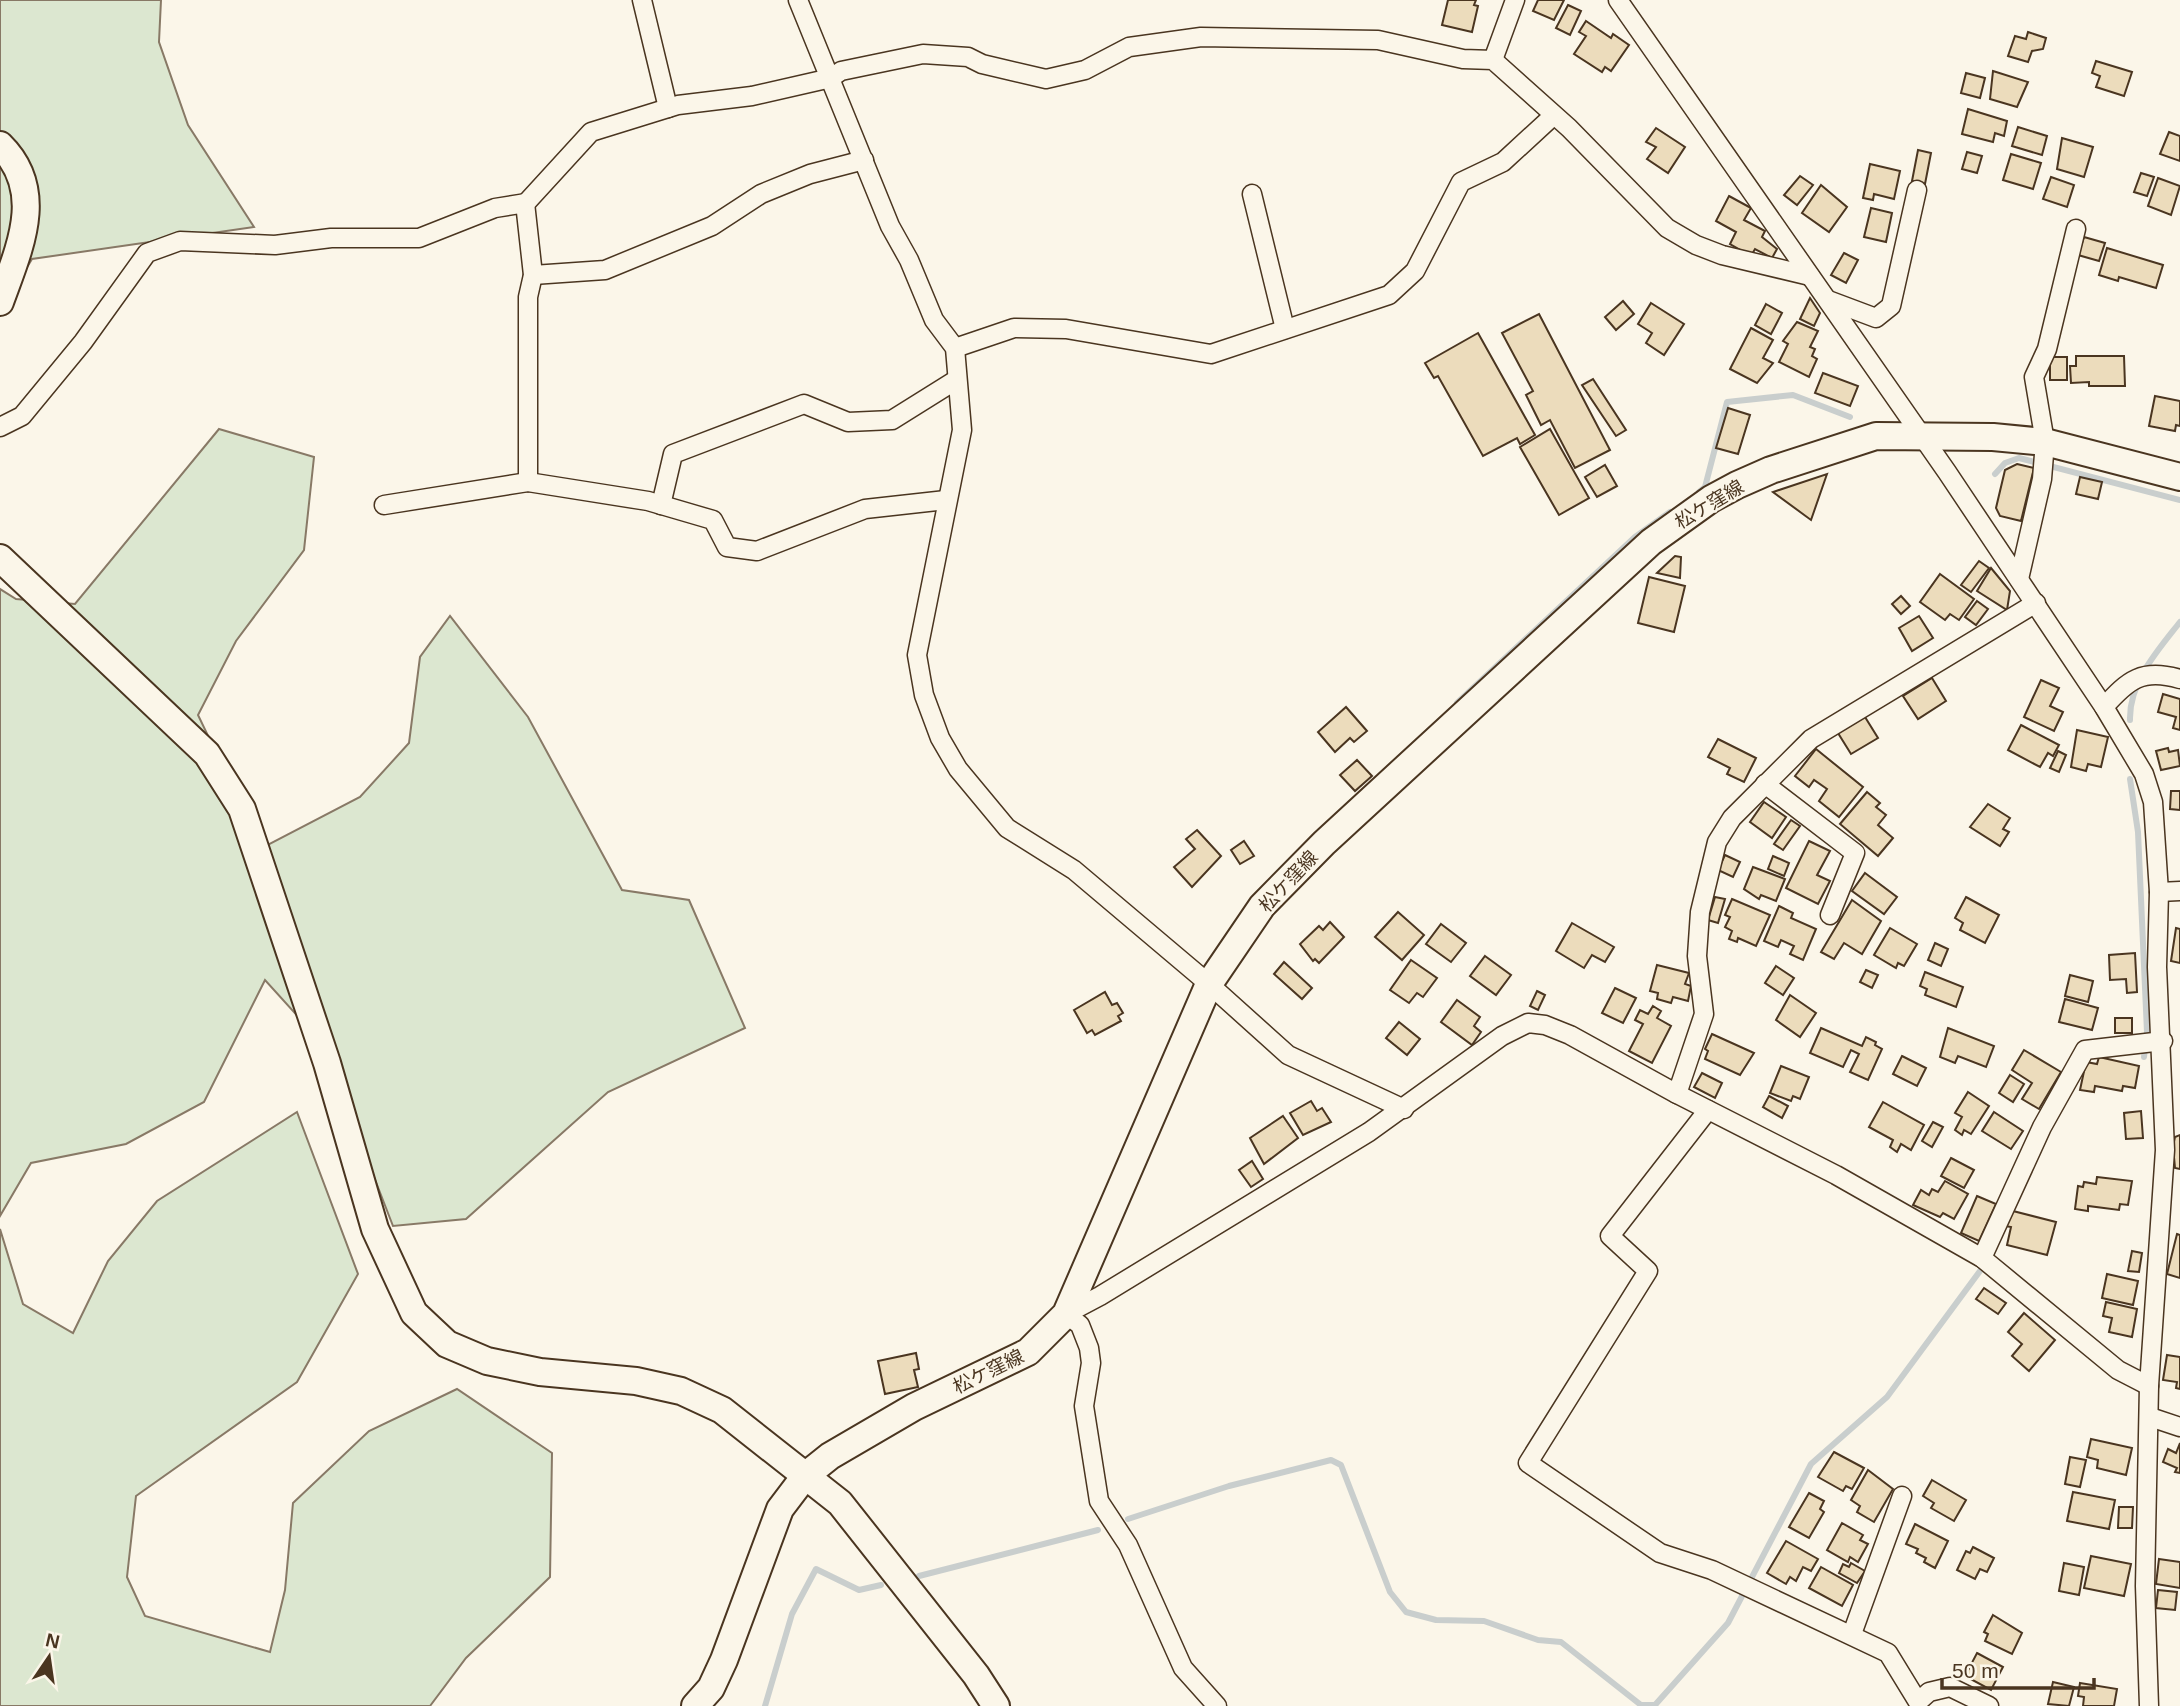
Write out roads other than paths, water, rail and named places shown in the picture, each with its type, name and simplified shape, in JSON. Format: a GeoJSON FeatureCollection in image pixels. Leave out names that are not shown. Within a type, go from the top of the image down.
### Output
{"type":"FeatureCollection","features":[{"type":"Feature","properties":{"kind":"street"},"geometry":{"type":"LineString","coordinates":[[642,0],[668,108]]}},
{"type":"Feature","properties":{"kind":"street"},"geometry":{"type":"LineString","coordinates":[[798,0],[890,226],[909,260],[934,320],[955,348],[962,430],[917,655],[924,695],[940,738],[958,769],[1007,828],[1074,870],[1209,984],[1287,1055],[1404,1109]]}},
{"type":"Feature","properties":{"kind":"street"},"geometry":{"type":"LineString","coordinates":[[1493,60],[1516,0]]}},
{"type":"Feature","properties":{"kind":"street"},"geometry":{"type":"LineString","coordinates":[[1618,0],[2036,603],[2104,706],[2144,774],[2153,802],[2159,892],[2158,1041],[2165,1150],[2149,1386],[2145,1586],[2149,1706]]}},
{"type":"Feature","properties":{"kind":"street"},"geometry":{"type":"LineString","coordinates":[[0,427],[22,416],[83,342],[147,253],[180,241],[275,245],[331,238],[419,238],[495,208],[525,203],[591,132],[668,108],[752,96],[831,78],[841,71],[923,54],[968,57],[982,64],[1046,79],[1085,70],[1129,47],[1201,37],[1378,40],[1463,59],[1493,60],[1569,128],[1667,228],[1696,246],[1722,255],[1810,276]]}},
{"type":"Feature","properties":{"kind":"street"},"geometry":{"type":"LineString","coordinates":[[955,348],[1014,328],[1027,328],[1066,329],[1211,354],[1389,295],[1415,271],[1461,182],[1503,162],[1553,116]]}},
{"type":"Feature","properties":{"kind":"street"},"geometry":{"type":"LineString","coordinates":[[0,145],[9,153],[26,186],[26,227],[0,302]]}},
{"type":"Feature","properties":{"kind":"street"},"geometry":{"type":"LineString","coordinates":[[533,275],[605,270],[712,226],[761,194],[810,174],[864,160]]}},
{"type":"Feature","properties":{"kind":"street"},"geometry":{"type":"LineString","coordinates":[[1828,300],[1876,318],[1891,306],[1917,190]]}},
{"type":"Feature","properties":{"kind":"street"},"geometry":{"type":"LineString","coordinates":[[1252,194],[1285,329]]}},
{"type":"Feature","properties":{"kind":"street"},"geometry":{"type":"LineString","coordinates":[[525,203],[533,275],[528,298],[528,482]]}},
{"type":"Feature","properties":{"kind":"street"},"geometry":{"type":"LineString","coordinates":[[2019,579],[2043,461],[2034,377],[2047,349],[2076,229]]}},
{"type":"Feature","properties":{"kind":"street"},"geometry":{"type":"LineString","coordinates":[[661,505],[673,454],[804,404],[848,422],[892,420],[956,380]]}},
{"type":"Feature","properties":{"kind":"street","name":"松ケ窪線"},"geometry":{"type":"LineString","coordinates":[[695,1706],[711,1688],[724,1660],[780,1509],[805,1476],[830,1456],[914,1407],[1028,1352],[1066,1314],[1209,984],[1262,906],[1324,843],[1651,542],[1711,499],[1771,470],[1876,436],[1981,436],[2043,461],[2180,477]]}},
{"type":"Feature","properties":{"kind":"street"},"geometry":{"type":"LineString","coordinates":[[384,505],[528,482],[661,505],[713,520],[727,547],[757,551],[865,509],[946,500]]}},
{"type":"Feature","properties":{"kind":"street"},"geometry":{"type":"LineString","coordinates":[[0,558],[206,754],[242,809],[327,1063],[375,1229],[414,1313],[447,1344],[487,1361],[540,1372],[636,1381],[681,1391],[722,1410],[840,1503],[976,1675],[996,1706]]}},
{"type":"Feature","properties":{"kind":"street"},"geometry":{"type":"LineString","coordinates":[[1677,1094],[1704,1014],[1697,956],[1700,912],[1717,842],[1732,818],[1811,739],[2036,603]]}},
{"type":"Feature","properties":{"kind":"street"},"geometry":{"type":"LineString","coordinates":[[2104,706],[2128,681],[2147,675],[2180,679]]}},
{"type":"Feature","properties":{"kind":"street"},"geometry":{"type":"LineString","coordinates":[[1765,784],[1855,853],[1830,915]]}},
{"type":"Feature","properties":{"kind":"street"},"geometry":{"type":"LineString","coordinates":[[2159,892],[2180,891]]}},
{"type":"Feature","properties":{"kind":"street"},"geometry":{"type":"LineString","coordinates":[[1217,1706],[1183,1668],[1128,1545],[1099,1501],[1084,1406],[1091,1363],[1089,1348],[1080,1325],[1066,1314],[1100,1296],[1404,1109],[1502,1036],[1528,1023],[1570,1035],[1677,1094],[1812,1162],[1987,1262],[2119,1370],[2149,1386]]}},
{"type":"Feature","properties":{"kind":"street"},"geometry":{"type":"LineString","coordinates":[[1987,1262],[2042,1127],[2085,1049],[2158,1041]]}},
{"type":"Feature","properties":{"kind":"street"},"geometry":{"type":"LineString","coordinates":[[1708,1110],[1610,1236],[1648,1271],[1528,1463],[1660,1553],[1741,1583],[1888,1653],[1917,1704],[1929,1692],[1950,1687],[1989,1706]]}},
{"type":"Feature","properties":{"kind":"street"},"geometry":{"type":"LineString","coordinates":[[2150,1417],[2180,1427]]}},
{"type":"Feature","properties":{"kind":"street"},"geometry":{"type":"LineString","coordinates":[[1852,1634],[1902,1496]]}},
{"type":"Feature","properties":{"kind":"waterway"},"geometry":{"type":"LineString","coordinates":[[1699,492],[1705,487],[1727,402],[1793,395],[1850,417]]}},
{"type":"Feature","properties":{"kind":"waterway"},"geometry":{"type":"LineString","coordinates":[[1995,474],[2005,463],[2019,458],[2180,500]]}},
{"type":"Feature","properties":{"kind":"waterway"},"geometry":{"type":"LineString","coordinates":[[1457,703],[1635,537],[1670,512]]}},
{"type":"Feature","properties":{"kind":"waterway"},"geometry":{"type":"LineString","coordinates":[[2130,720],[2134,693],[2146,667],[2180,622]]}},
{"type":"Feature","properties":{"kind":"waterway"},"geometry":{"type":"LineString","coordinates":[[2130,779],[2138,832],[2147,1032],[2144,1057]]}},
{"type":"Feature","properties":{"kind":"waterway"},"geometry":{"type":"LineString","coordinates":[[1128,1519],[1229,1486],[1331,1460],[1341,1465],[1390,1592],[1406,1612],[1436,1620],[1484,1621],[1538,1640],[1561,1642],[1641,1705],[1655,1705],[1728,1623],[1811,1464],[1887,1397],[1980,1271]]}},
{"type":"Feature","properties":{"kind":"waterway"},"geometry":{"type":"LineString","coordinates":[[919,1576],[1098,1530]]}},
{"type":"Feature","properties":{"kind":"waterway"},"geometry":{"type":"LineString","coordinates":[[765,1706],[792,1614],[816,1569],[859,1590],[881,1585]]}}]}
